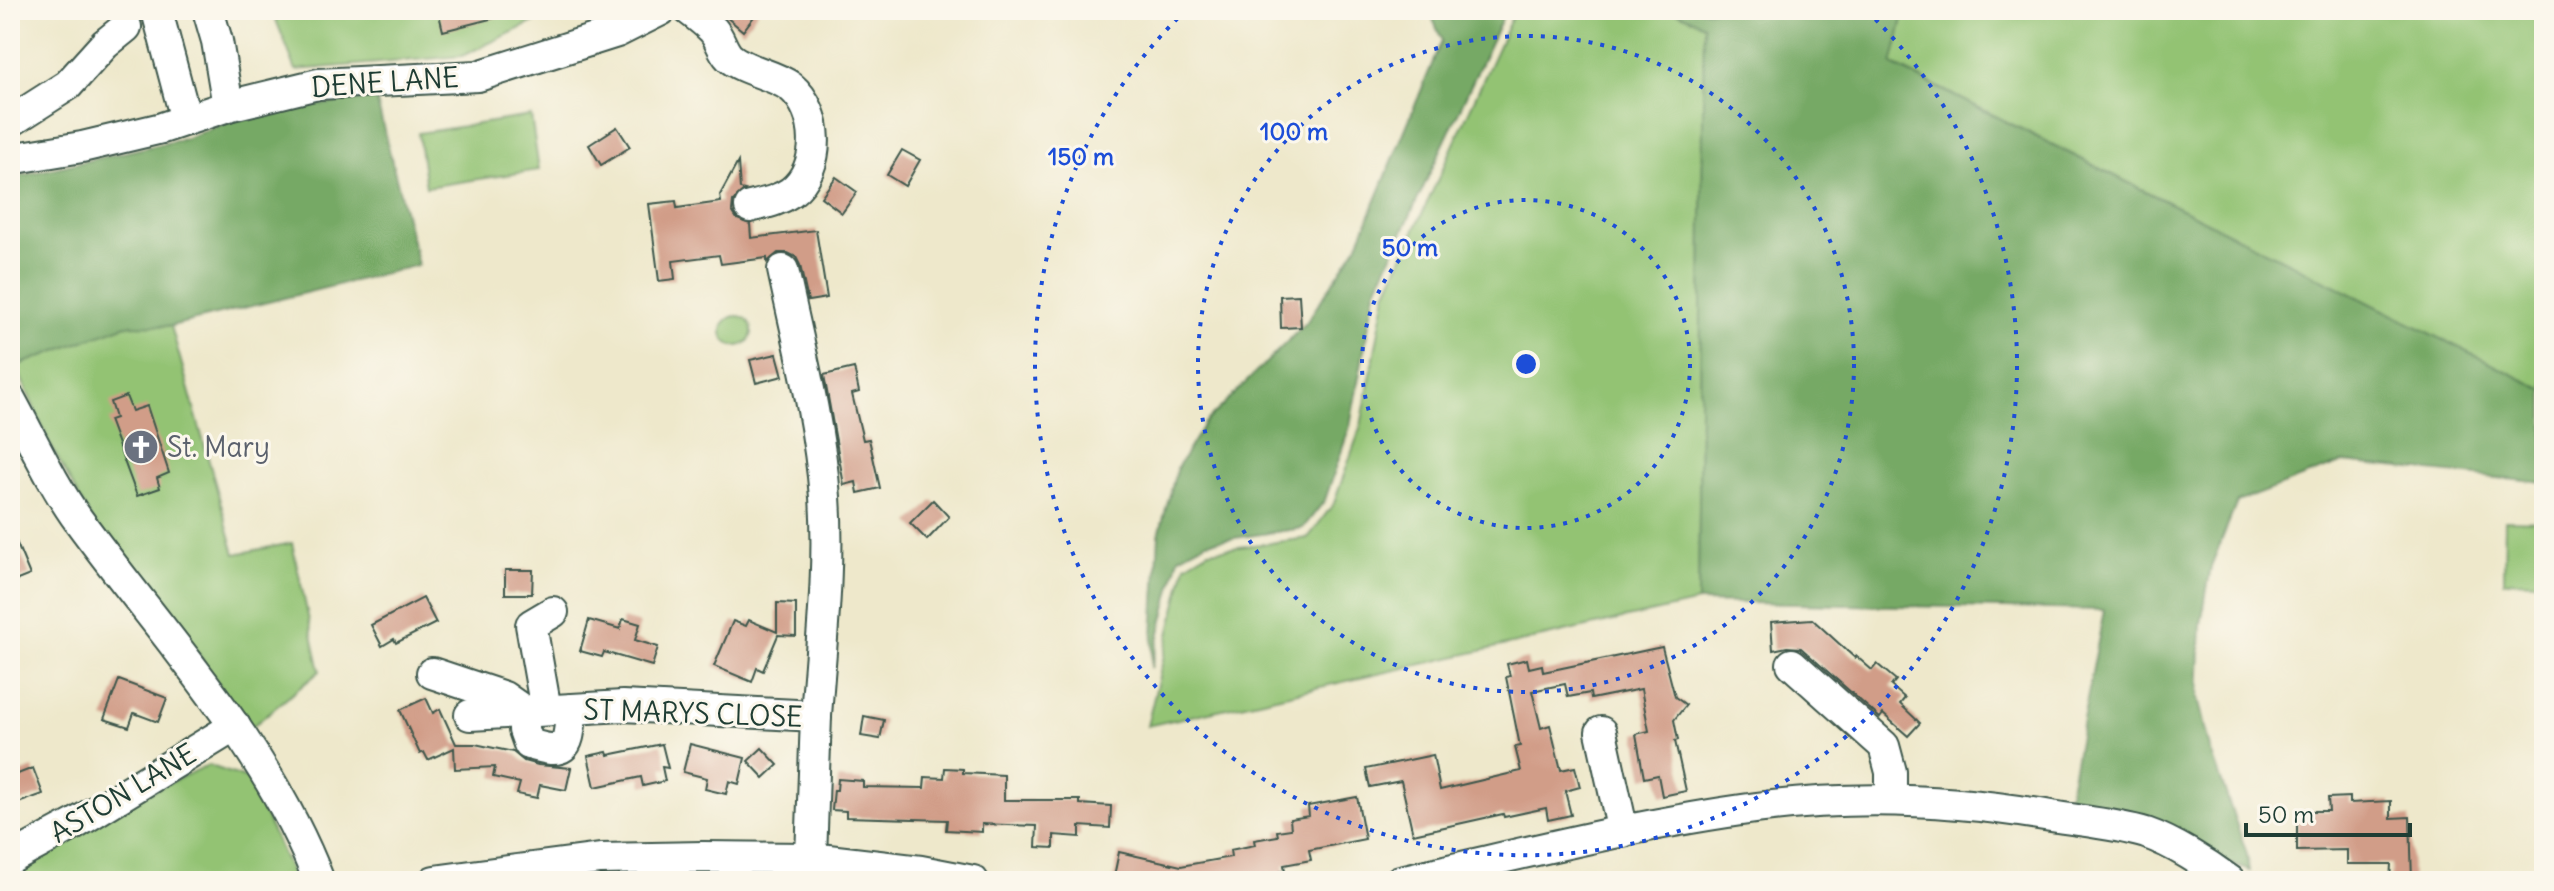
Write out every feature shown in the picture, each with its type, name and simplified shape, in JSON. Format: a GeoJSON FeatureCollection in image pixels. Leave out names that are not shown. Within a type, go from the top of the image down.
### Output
{"type":"FeatureCollection","features":[{"type":"Feature","properties":{"kind":"street"},"geometry":{"type":"LineString","coordinates":[[208,10],[217,41],[228,106]]}},
{"type":"Feature","properties":{"kind":"street","name":"DENE LANE"},"geometry":{"type":"LineString","coordinates":[[10,159],[82,147],[318,84],[478,76],[617,32],[661,10]]}},
{"type":"Feature","properties":{"kind":"street"},"geometry":{"type":"LineString","coordinates":[[689,10],[713,30],[729,56],[791,88],[809,109],[814,138],[803,181],[774,201],[750,207]]}},
{"type":"Feature","properties":{"kind":"street"},"geometry":{"type":"LineString","coordinates":[[157,11],[186,120]]}},
{"type":"Feature","properties":{"kind":"street"},"geometry":{"type":"LineString","coordinates":[[10,122],[68,85],[105,44],[126,27]]}},
{"type":"Feature","properties":{"kind":"street"},"geometry":{"type":"LineString","coordinates":[[783,270],[820,449],[825,501],[825,579],[816,716]]}},
{"type":"Feature","properties":{"kind":"street"},"geometry":{"type":"LineString","coordinates":[[10,399],[17,429],[77,518],[235,726],[273,787],[319,881]]}},
{"type":"Feature","properties":{"kind":"street"},"geometry":{"type":"LineString","coordinates":[[432,673],[547,710],[531,625],[553,612]]}},
{"type":"Feature","properties":{"kind":"street"},"geometry":{"type":"LineString","coordinates":[[1792,664],[1884,746],[1891,772],[1891,800]]}},
{"type":"Feature","properties":{"kind":"street","name":"ST MARYS CLOSE"},"geometry":{"type":"LineString","coordinates":[[470,715],[664,707],[816,716],[811,858]]}},
{"type":"Feature","properties":{"kind":"street","name":"ASTON LANE"},"geometry":{"type":"LineString","coordinates":[[10,859],[75,824],[235,726]]}},
{"type":"Feature","properties":{"kind":"street"},"geometry":{"type":"LineString","coordinates":[[1601,732],[1623,832]]}},
{"type":"Feature","properties":{"kind":"street"},"geometry":{"type":"LineString","coordinates":[[1400,881],[1685,819],[1759,808],[1891,800],[1938,801],[2013,809],[2146,833],[2200,861],[2230,881]]}},
{"type":"Feature","properties":{"kind":"street"},"geometry":{"type":"LineString","coordinates":[[434,881],[600,859],[703,869],[811,858],[921,871],[973,881]]}},
{"type":"Feature","properties":{"kind":"green space"},"geometry":{"type":"Polygon","coordinates":[[[272,10],[559,10],[462,56],[296,70],[272,10]]]}},
{"type":"Feature","properties":{"kind":"green space"},"geometry":{"type":"Polygon","coordinates":[[[1429,10],[1506,10],[1375,291],[1350,426],[1325,500],[1303,528],[1207,542],[1179,557],[1151,668],[1159,535],[1177,468],[1204,424],[1306,323],[1358,244],[1442,40],[1429,10]]]}},
{"type":"Feature","properties":{"kind":"green space"},"geometry":{"type":"Polygon","coordinates":[[[1515,10],[1673,10],[1704,25],[1698,602],[1147,726],[1186,565],[1209,551],[1308,538],[1334,503],[1361,426],[1386,293],[1515,10]]]}},
{"type":"Feature","properties":{"kind":"green space"},"geometry":{"type":"Polygon","coordinates":[[[1673,10],[1905,10],[1892,65],[2544,390],[2544,483],[2343,462],[2237,502],[2211,566],[2201,624],[2198,698],[2210,749],[2246,851],[2250,871],[2067,804],[2104,610],[1698,602],[1704,25],[1673,10]]]}},
{"type":"Feature","properties":{"kind":"green space"},"geometry":{"type":"Polygon","coordinates":[[[1905,10],[2544,10],[2544,390],[1892,64],[1905,10]]]}},
{"type":"Feature","properties":{"kind":"green space"},"geometry":{"type":"Polygon","coordinates":[[[376,98],[418,265],[171,326],[126,325],[16,366],[10,356],[10,178],[184,139],[250,113],[376,98]]]}},
{"type":"Feature","properties":{"kind":"green space"},"geometry":{"type":"Polygon","coordinates":[[[531,116],[539,170],[426,187],[418,133],[531,116]]]}},
{"type":"Feature","properties":{"kind":"green space"},"geometry":{"type":"Polygon","coordinates":[[[737,316],[748,320],[752,331],[748,342],[737,346],[726,342],[722,331],[726,320],[737,316]]]}},
{"type":"Feature","properties":{"kind":"green space"},"geometry":{"type":"Polygon","coordinates":[[[126,325],[171,326],[235,554],[292,543],[320,671],[248,730],[164,601],[90,518],[50,444],[16,366],[126,325]]]}},
{"type":"Feature","properties":{"kind":"green space"},"geometry":{"type":"Polygon","coordinates":[[[2505,520],[2544,521],[2544,582],[2504,581],[2505,520]]]}},
{"type":"Feature","properties":{"kind":"green space"},"geometry":{"type":"Polygon","coordinates":[[[208,765],[248,779],[295,881],[10,881],[10,863],[78,826],[208,765]]]}},
{"type":"Feature","properties":{"kind":"building"},"geometry":{"type":"Polygon","coordinates":[[[438,10],[501,10],[502,16],[443,31],[438,10]]]}},
{"type":"Feature","properties":{"kind":"building"},"geometry":{"type":"Polygon","coordinates":[[[718,10],[759,10],[743,31],[718,10]]]}},
{"type":"Feature","properties":{"kind":"building"},"geometry":{"type":"Polygon","coordinates":[[[617,127],[630,147],[601,165],[589,145],[617,127]]]}},
{"type":"Feature","properties":{"kind":"building"},"geometry":{"type":"Polygon","coordinates":[[[902,150],[920,160],[905,186],[887,175],[902,150]]]}},
{"type":"Feature","properties":{"kind":"building"},"geometry":{"type":"Polygon","coordinates":[[[738,162],[740,189],[745,190],[733,201],[732,211],[737,219],[750,224],[751,238],[816,230],[827,298],[808,301],[800,265],[796,257],[788,253],[778,253],[767,262],[767,258],[721,264],[719,255],[673,261],[675,279],[659,281],[649,204],[676,201],[677,208],[721,202],[720,195],[738,162]]]}},
{"type":"Feature","properties":{"kind":"building"},"geometry":{"type":"Polygon","coordinates":[[[836,177],[857,192],[842,213],[821,197],[836,177]]]}},
{"type":"Feature","properties":{"kind":"building"},"geometry":{"type":"Polygon","coordinates":[[[1299,295],[1301,327],[1281,328],[1280,296],[1299,295]]]}},
{"type":"Feature","properties":{"kind":"building"},"geometry":{"type":"Polygon","coordinates":[[[777,354],[783,376],[756,383],[750,360],[777,354]]]}},
{"type":"Feature","properties":{"kind":"building"},"geometry":{"type":"Polygon","coordinates":[[[854,368],[859,392],[852,394],[863,440],[869,439],[880,488],[858,493],[856,482],[844,485],[824,375],[854,368]]]}},
{"type":"Feature","properties":{"kind":"building","name":"St. Mary"},"geometry":{"type":"Polygon","coordinates":[[[126,396],[132,411],[147,406],[169,473],[157,478],[160,488],[137,496],[109,420],[115,418],[110,402],[126,396]]]}},
{"type":"Feature","properties":{"kind":"building"},"geometry":{"type":"Polygon","coordinates":[[[933,500],[949,517],[927,540],[910,523],[933,500]]]}},
{"type":"Feature","properties":{"kind":"building"},"geometry":{"type":"Polygon","coordinates":[[[10,527],[30,575],[10,583],[10,527]]]}},
{"type":"Feature","properties":{"kind":"building"},"geometry":{"type":"Polygon","coordinates":[[[505,570],[533,570],[532,594],[505,594],[505,570]]]}},
{"type":"Feature","properties":{"kind":"building"},"geometry":{"type":"Polygon","coordinates":[[[423,598],[436,623],[396,643],[394,639],[382,646],[371,625],[423,598]]]}},
{"type":"Feature","properties":{"kind":"building"},"geometry":{"type":"Polygon","coordinates":[[[777,603],[796,604],[796,636],[778,635],[763,671],[757,668],[752,682],[714,666],[733,621],[746,626],[749,620],[777,632],[777,603]]]}},
{"type":"Feature","properties":{"kind":"building"},"geometry":{"type":"Polygon","coordinates":[[[623,619],[640,624],[635,640],[658,647],[652,666],[604,652],[602,657],[580,651],[589,620],[620,629],[623,619]]]}},
{"type":"Feature","properties":{"kind":"building"},"geometry":{"type":"Polygon","coordinates":[[[1812,619],[1855,658],[1872,670],[1877,664],[1896,680],[1891,686],[1905,698],[1900,704],[1920,723],[1908,736],[1883,714],[1880,718],[1801,648],[1773,650],[1771,622],[1812,619]]]}},
{"type":"Feature","properties":{"kind":"building"},"geometry":{"type":"Polygon","coordinates":[[[1662,647],[1675,697],[1686,705],[1674,720],[1678,740],[1675,741],[1686,791],[1662,796],[1658,775],[1644,778],[1636,734],[1649,731],[1641,689],[1591,699],[1590,693],[1568,697],[1565,684],[1532,691],[1541,728],[1550,725],[1561,770],[1575,767],[1580,787],[1565,791],[1571,815],[1548,820],[1546,808],[1413,834],[1401,781],[1370,787],[1366,769],[1433,755],[1440,790],[1521,771],[1515,747],[1520,746],[1506,677],[1510,676],[1507,664],[1527,659],[1529,668],[1542,665],[1543,672],[1662,647]]]}},
{"type":"Feature","properties":{"kind":"building"},"geometry":{"type":"Polygon","coordinates":[[[119,680],[167,698],[158,722],[134,713],[129,727],[104,719],[119,680]]]}},
{"type":"Feature","properties":{"kind":"building"},"geometry":{"type":"Polygon","coordinates":[[[426,698],[433,713],[440,709],[456,744],[475,744],[513,752],[524,761],[538,765],[571,768],[566,790],[540,785],[537,798],[517,794],[520,783],[493,777],[495,767],[455,769],[454,748],[428,760],[424,752],[420,754],[400,710],[426,698]]]}},
{"type":"Feature","properties":{"kind":"building"},"geometry":{"type":"Polygon","coordinates":[[[864,716],[884,720],[880,739],[861,736],[864,716]]]}},
{"type":"Feature","properties":{"kind":"building"},"geometry":{"type":"Polygon","coordinates":[[[662,744],[668,768],[662,767],[665,781],[643,786],[641,777],[595,787],[588,756],[662,744]]]}},
{"type":"Feature","properties":{"kind":"building"},"geometry":{"type":"Polygon","coordinates":[[[690,744],[745,758],[739,784],[729,781],[726,794],[705,789],[707,778],[683,772],[690,744]]]}},
{"type":"Feature","properties":{"kind":"building"},"geometry":{"type":"Polygon","coordinates":[[[762,748],[778,765],[764,778],[748,761],[762,748]]]}},
{"type":"Feature","properties":{"kind":"building"},"geometry":{"type":"Polygon","coordinates":[[[33,768],[43,794],[10,806],[10,777],[33,768]]]}},
{"type":"Feature","properties":{"kind":"building"},"geometry":{"type":"Polygon","coordinates":[[[945,768],[963,769],[963,773],[1004,775],[1004,800],[1080,800],[1080,804],[1111,806],[1110,828],[1080,826],[1080,837],[1054,835],[1054,848],[1036,847],[1037,826],[982,824],[982,832],[946,830],[947,820],[846,817],[846,811],[832,810],[838,779],[863,781],[863,787],[924,788],[925,777],[944,778],[945,768]]]}},
{"type":"Feature","properties":{"kind":"building"},"geometry":{"type":"Polygon","coordinates":[[[1357,797],[1365,839],[1309,850],[1311,860],[1284,865],[1285,871],[1227,881],[1113,881],[1119,852],[1181,866],[1231,857],[1230,850],[1255,845],[1254,840],[1278,836],[1277,831],[1291,829],[1290,819],[1309,816],[1308,806],[1357,797]]]}},
{"type":"Feature","properties":{"kind":"building"},"geometry":{"type":"Polygon","coordinates":[[[2350,797],[2350,803],[2391,801],[2391,818],[2410,817],[2412,881],[2390,881],[2391,864],[2347,864],[2347,850],[2297,851],[2297,811],[2329,811],[2328,798],[2350,797]]]}},
{"type":"Feature","properties":{"kind":"place","name":"St. Mary"},"geometry":{"type":"Point","coordinates":[141,447]}}]}
